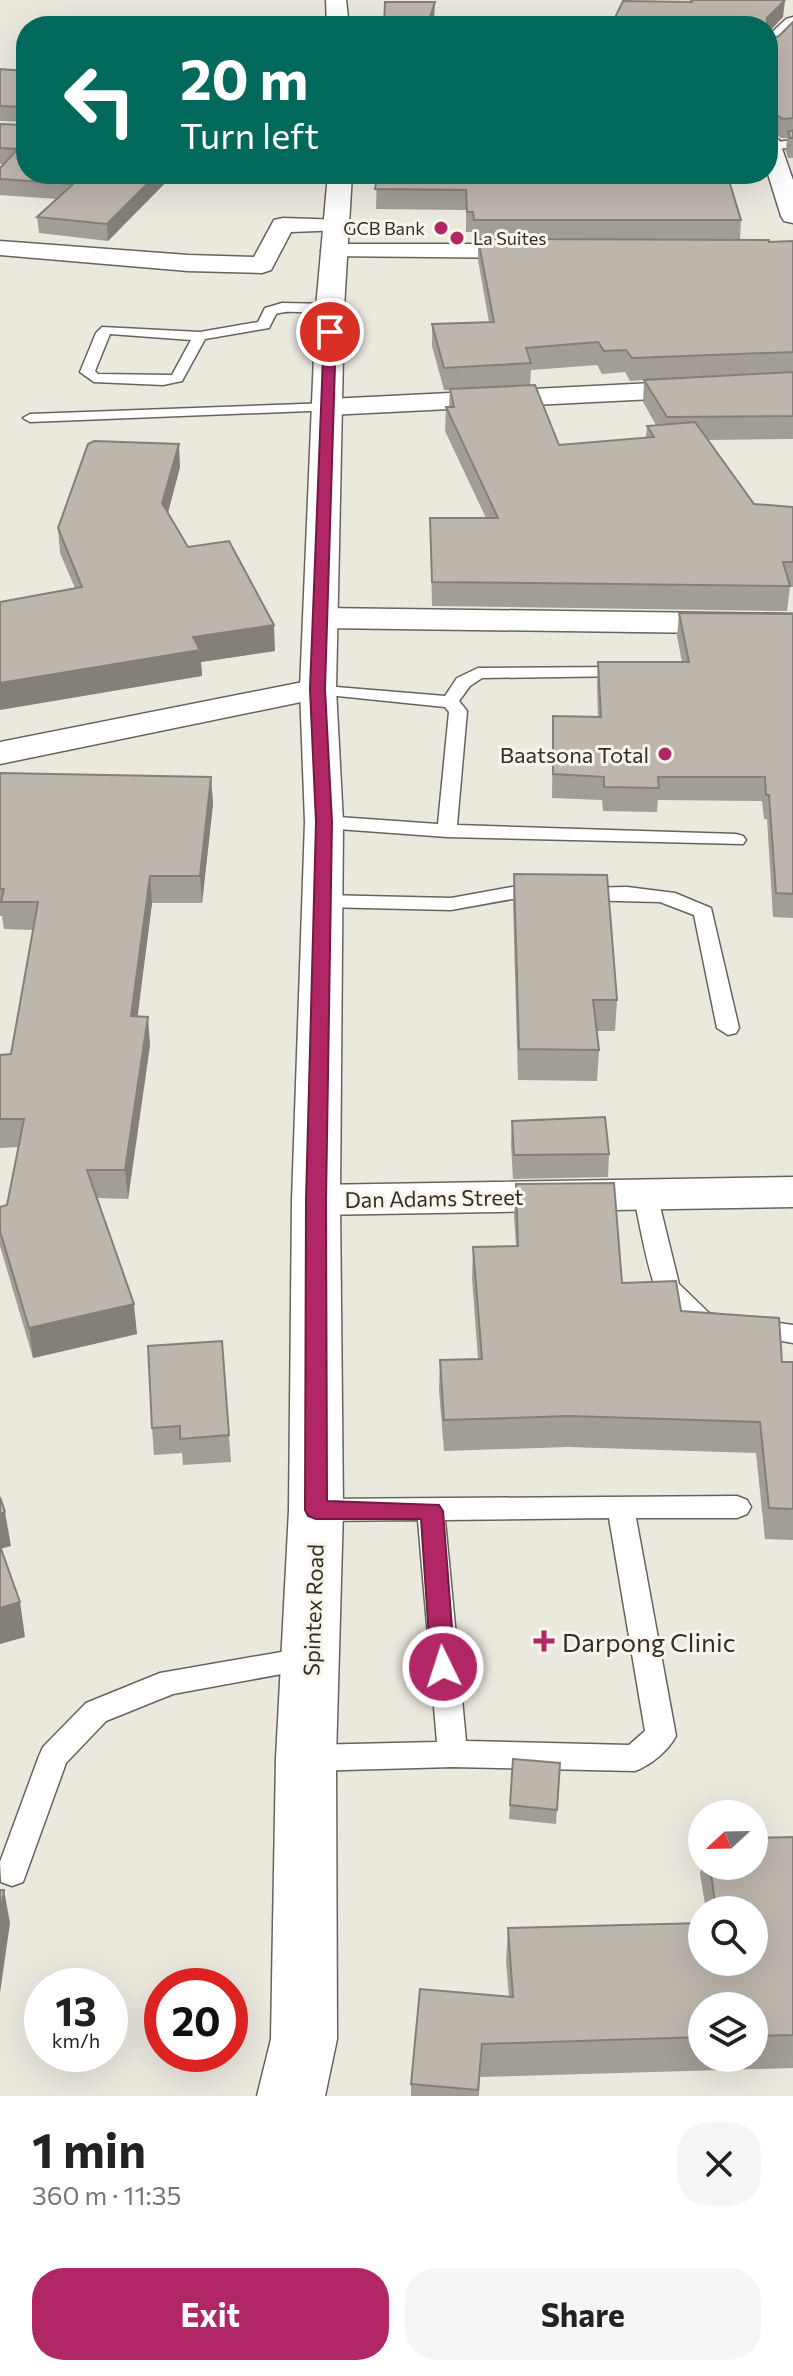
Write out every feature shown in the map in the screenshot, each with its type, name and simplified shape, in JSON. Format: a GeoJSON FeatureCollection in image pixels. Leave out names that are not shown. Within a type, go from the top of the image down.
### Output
{"type":"FeatureCollection","features":[{"type":"Feature","properties":{"kind":"main road","name":"Spintex Road"},"geometry":{"type":"LineString","coordinates":[[303,2077],[306,1758],[316,1510],[316,1200],[324,822],[318,689],[330,308],[339,184]]}},
{"type":"Feature","properties":{"kind":"street"},"geometry":{"type":"LineString","coordinates":[[778,38],[793,23]]}},
{"type":"Feature","properties":{"kind":"street"},"geometry":{"type":"LineString","coordinates":[[778,148],[793,216]]}},
{"type":"Feature","properties":{"kind":"street"},"geometry":{"type":"LineString","coordinates":[[0,248],[188,263],[262,265],[283,225],[334,238],[555,251]]}},
{"type":"Feature","properties":{"kind":"street"},"geometry":{"type":"LineString","coordinates":[[329,407],[793,384]]}},
{"type":"Feature","properties":{"kind":"street"},"geometry":{"type":"LineString","coordinates":[[322,618],[793,624]]}},
{"type":"Feature","properties":{"kind":"street"},"geometry":{"type":"LineString","coordinates":[[0,753],[318,689]]}},
{"type":"Feature","properties":{"kind":"street","name":"Dan Adams Street"},"geometry":{"type":"LineString","coordinates":[[316,1200],[793,1192]]}},
{"type":"Feature","properties":{"kind":"lane"},"geometry":{"type":"LineString","coordinates":[[200,336],[177,378],[163,381],[94,378],[87,372],[107,330],[200,336],[264,325],[270,311],[282,307],[330,308]]}},
{"type":"Feature","properties":{"kind":"lane"},"geometry":{"type":"LineString","coordinates":[[30,418],[329,407]]}},
{"type":"Feature","properties":{"kind":"lane"},"geometry":{"type":"LineString","coordinates":[[450,702],[463,682],[478,673],[623,672]]}},
{"type":"Feature","properties":{"kind":"lane"},"geometry":{"type":"LineString","coordinates":[[318,689],[450,702],[458,711],[459,720],[447,831]]}},
{"type":"Feature","properties":{"kind":"lane"},"geometry":{"type":"LineString","coordinates":[[324,822],[447,831],[736,840]]}},
{"type":"Feature","properties":{"kind":"lane"},"geometry":{"type":"LineString","coordinates":[[322,901],[451,904],[512,893],[664,896],[688,901],[704,912],[728,1028]]}},
{"type":"Feature","properties":{"kind":"lane"},"geometry":{"type":"LineString","coordinates":[[645,1194],[668,1288],[702,1321],[793,1334]]}},
{"type":"Feature","properties":{"kind":"lane"},"geometry":{"type":"LineString","coordinates":[[316,1510],[737,1507]]}},
{"type":"Feature","properties":{"kind":"lane"},"geometry":{"type":"LineString","coordinates":[[306,1758],[453,1754],[635,1758],[661,1736],[621,1509]]}},
{"type":"Feature","properties":{"kind":"lane"},"geometry":{"type":"LineString","coordinates":[[431,1511],[453,1754]]}},
{"type":"Feature","properties":{"kind":"lane"},"geometry":{"type":"LineString","coordinates":[[12,1872],[54,1756],[96,1712],[170,1682],[311,1658]]}},
{"type":"Feature","properties":{"kind":"building"},"geometry":{"type":"Polygon","coordinates":[[[785,0],[769,16],[616,16],[623,1],[785,0]]]}},
{"type":"Feature","properties":{"kind":"building"},"geometry":{"type":"Polygon","coordinates":[[[385,2],[435,2],[430,16],[384,16],[385,2]]]}},
{"type":"Feature","properties":{"kind":"building"},"geometry":{"type":"Polygon","coordinates":[[[793,22],[793,118],[778,116],[779,36],[793,22]]]}},
{"type":"Feature","properties":{"kind":"building"},"geometry":{"type":"Polygon","coordinates":[[[0,69],[16,70],[16,107],[0,106],[0,69]]]}},
{"type":"Feature","properties":{"kind":"building"},"geometry":{"type":"Polygon","coordinates":[[[0,124],[16,125],[16,149],[0,148],[0,124]]]}},
{"type":"Feature","properties":{"kind":"building"},"geometry":{"type":"Polygon","coordinates":[[[16,151],[16,180],[0,179],[0,168],[16,151]]]}},
{"type":"Feature","properties":{"kind":"building"},"geometry":{"type":"Polygon","coordinates":[[[73,184],[147,184],[107,224],[37,217],[73,184]]]}},
{"type":"Feature","properties":{"kind":"building"},"geometry":{"type":"Polygon","coordinates":[[[376,184],[730,184],[741,220],[474,220],[473,212],[467,212],[466,190],[375,189],[376,184]]]}},
{"type":"Feature","properties":{"kind":"building"},"geometry":{"type":"Polygon","coordinates":[[[478,239],[793,241],[793,352],[632,358],[626,350],[604,351],[598,342],[526,348],[531,363],[444,368],[432,324],[494,322],[478,239]]]}},
{"type":"Feature","properties":{"kind":"building"},"geometry":{"type":"Polygon","coordinates":[[[793,372],[793,416],[667,417],[644,380],[793,372]]]}},
{"type":"Feature","properties":{"kind":"building"},"geometry":{"type":"Polygon","coordinates":[[[535,385],[559,445],[654,437],[647,426],[695,422],[754,504],[793,507],[793,562],[783,562],[790,586],[432,582],[430,518],[498,518],[446,407],[454,407],[450,389],[535,385]]]}},
{"type":"Feature","properties":{"kind":"building"},"geometry":{"type":"Polygon","coordinates":[[[94,441],[179,444],[162,503],[188,547],[229,541],[274,625],[193,637],[200,650],[0,683],[0,602],[82,587],[58,528],[88,444],[94,441]]]}},
{"type":"Feature","properties":{"kind":"building"},"geometry":{"type":"Polygon","coordinates":[[[679,613],[793,614],[793,894],[776,893],[765,777],[658,777],[659,788],[604,787],[604,777],[553,774],[553,716],[601,717],[598,662],[689,662],[679,613]]]}},
{"type":"Feature","properties":{"kind":"building"},"geometry":{"type":"Polygon","coordinates":[[[0,773],[211,777],[200,876],[150,876],[131,1016],[148,1017],[125,1170],[87,1170],[134,1304],[29,1328],[0,1231],[0,1207],[7,1205],[24,1119],[0,1119],[0,1055],[11,1054],[38,902],[1,902],[4,889],[0,889],[0,773]]]}},
{"type":"Feature","properties":{"kind":"building"},"geometry":{"type":"Polygon","coordinates":[[[514,874],[607,875],[617,1000],[593,1000],[599,1050],[519,1049],[514,874]]]}},
{"type":"Feature","properties":{"kind":"building"},"geometry":{"type":"Polygon","coordinates":[[[605,1117],[609,1154],[514,1155],[512,1121],[605,1117]]]}},
{"type":"Feature","properties":{"kind":"building"},"geometry":{"type":"Polygon","coordinates":[[[614,1183],[622,1283],[676,1281],[681,1311],[779,1318],[782,1362],[793,1362],[793,1509],[769,1508],[760,1422],[570,1416],[444,1420],[440,1360],[482,1359],[473,1247],[518,1246],[516,1184],[614,1183]]]}},
{"type":"Feature","properties":{"kind":"building"},"geometry":{"type":"Polygon","coordinates":[[[222,1341],[229,1435],[180,1439],[180,1426],[152,1428],[148,1346],[222,1341]]]}},
{"type":"Feature","properties":{"kind":"building"},"geometry":{"type":"Polygon","coordinates":[[[0,1497],[5,1512],[0,1514],[0,1497]]]}},
{"type":"Feature","properties":{"kind":"building"},"geometry":{"type":"Polygon","coordinates":[[[0,1546],[20,1602],[0,1608],[0,1546]]]}},
{"type":"Feature","properties":{"kind":"building"},"geometry":{"type":"Polygon","coordinates":[[[513,1759],[560,1763],[557,1810],[510,1805],[513,1759]]]}},
{"type":"Feature","properties":{"kind":"building"},"geometry":{"type":"Polygon","coordinates":[[[793,1837],[793,2035],[768,2036],[768,1992],[688,1992],[688,2037],[482,2044],[478,2090],[411,2084],[420,1989],[513,1997],[508,1928],[688,1923],[688,1976],[768,1976],[768,1896],[714,1896],[712,1880],[768,1880],[768,1838],[793,1837]]]}},
{"type":"Feature","properties":{"kind":"building"},"geometry":{"type":"Polygon","coordinates":[[[0,1890],[4,1890],[0,1915],[0,1890]]]}},
{"type":"Feature","properties":{"kind":"place","name":"GCB Bank"},"geometry":{"type":"Point","coordinates":[441,228]}},
{"type":"Feature","properties":{"kind":"place","name":"La Suites"},"geometry":{"type":"Point","coordinates":[457,238]}},
{"type":"Feature","properties":{"kind":"place","name":"Baatsona Total"},"geometry":{"type":"Point","coordinates":[665,754]}},
{"type":"Feature","properties":{"kind":"place","name":"Darpong Clinic"},"geometry":{"type":"Point","coordinates":[544,1641]}},
{"type":"Feature","properties":{"kind":"route"},"geometry":{"type":"LineString","coordinates":[[330,332],[318,689],[324,822],[316,1200],[316,1510],[431,1511],[443,1667]]}}]}
